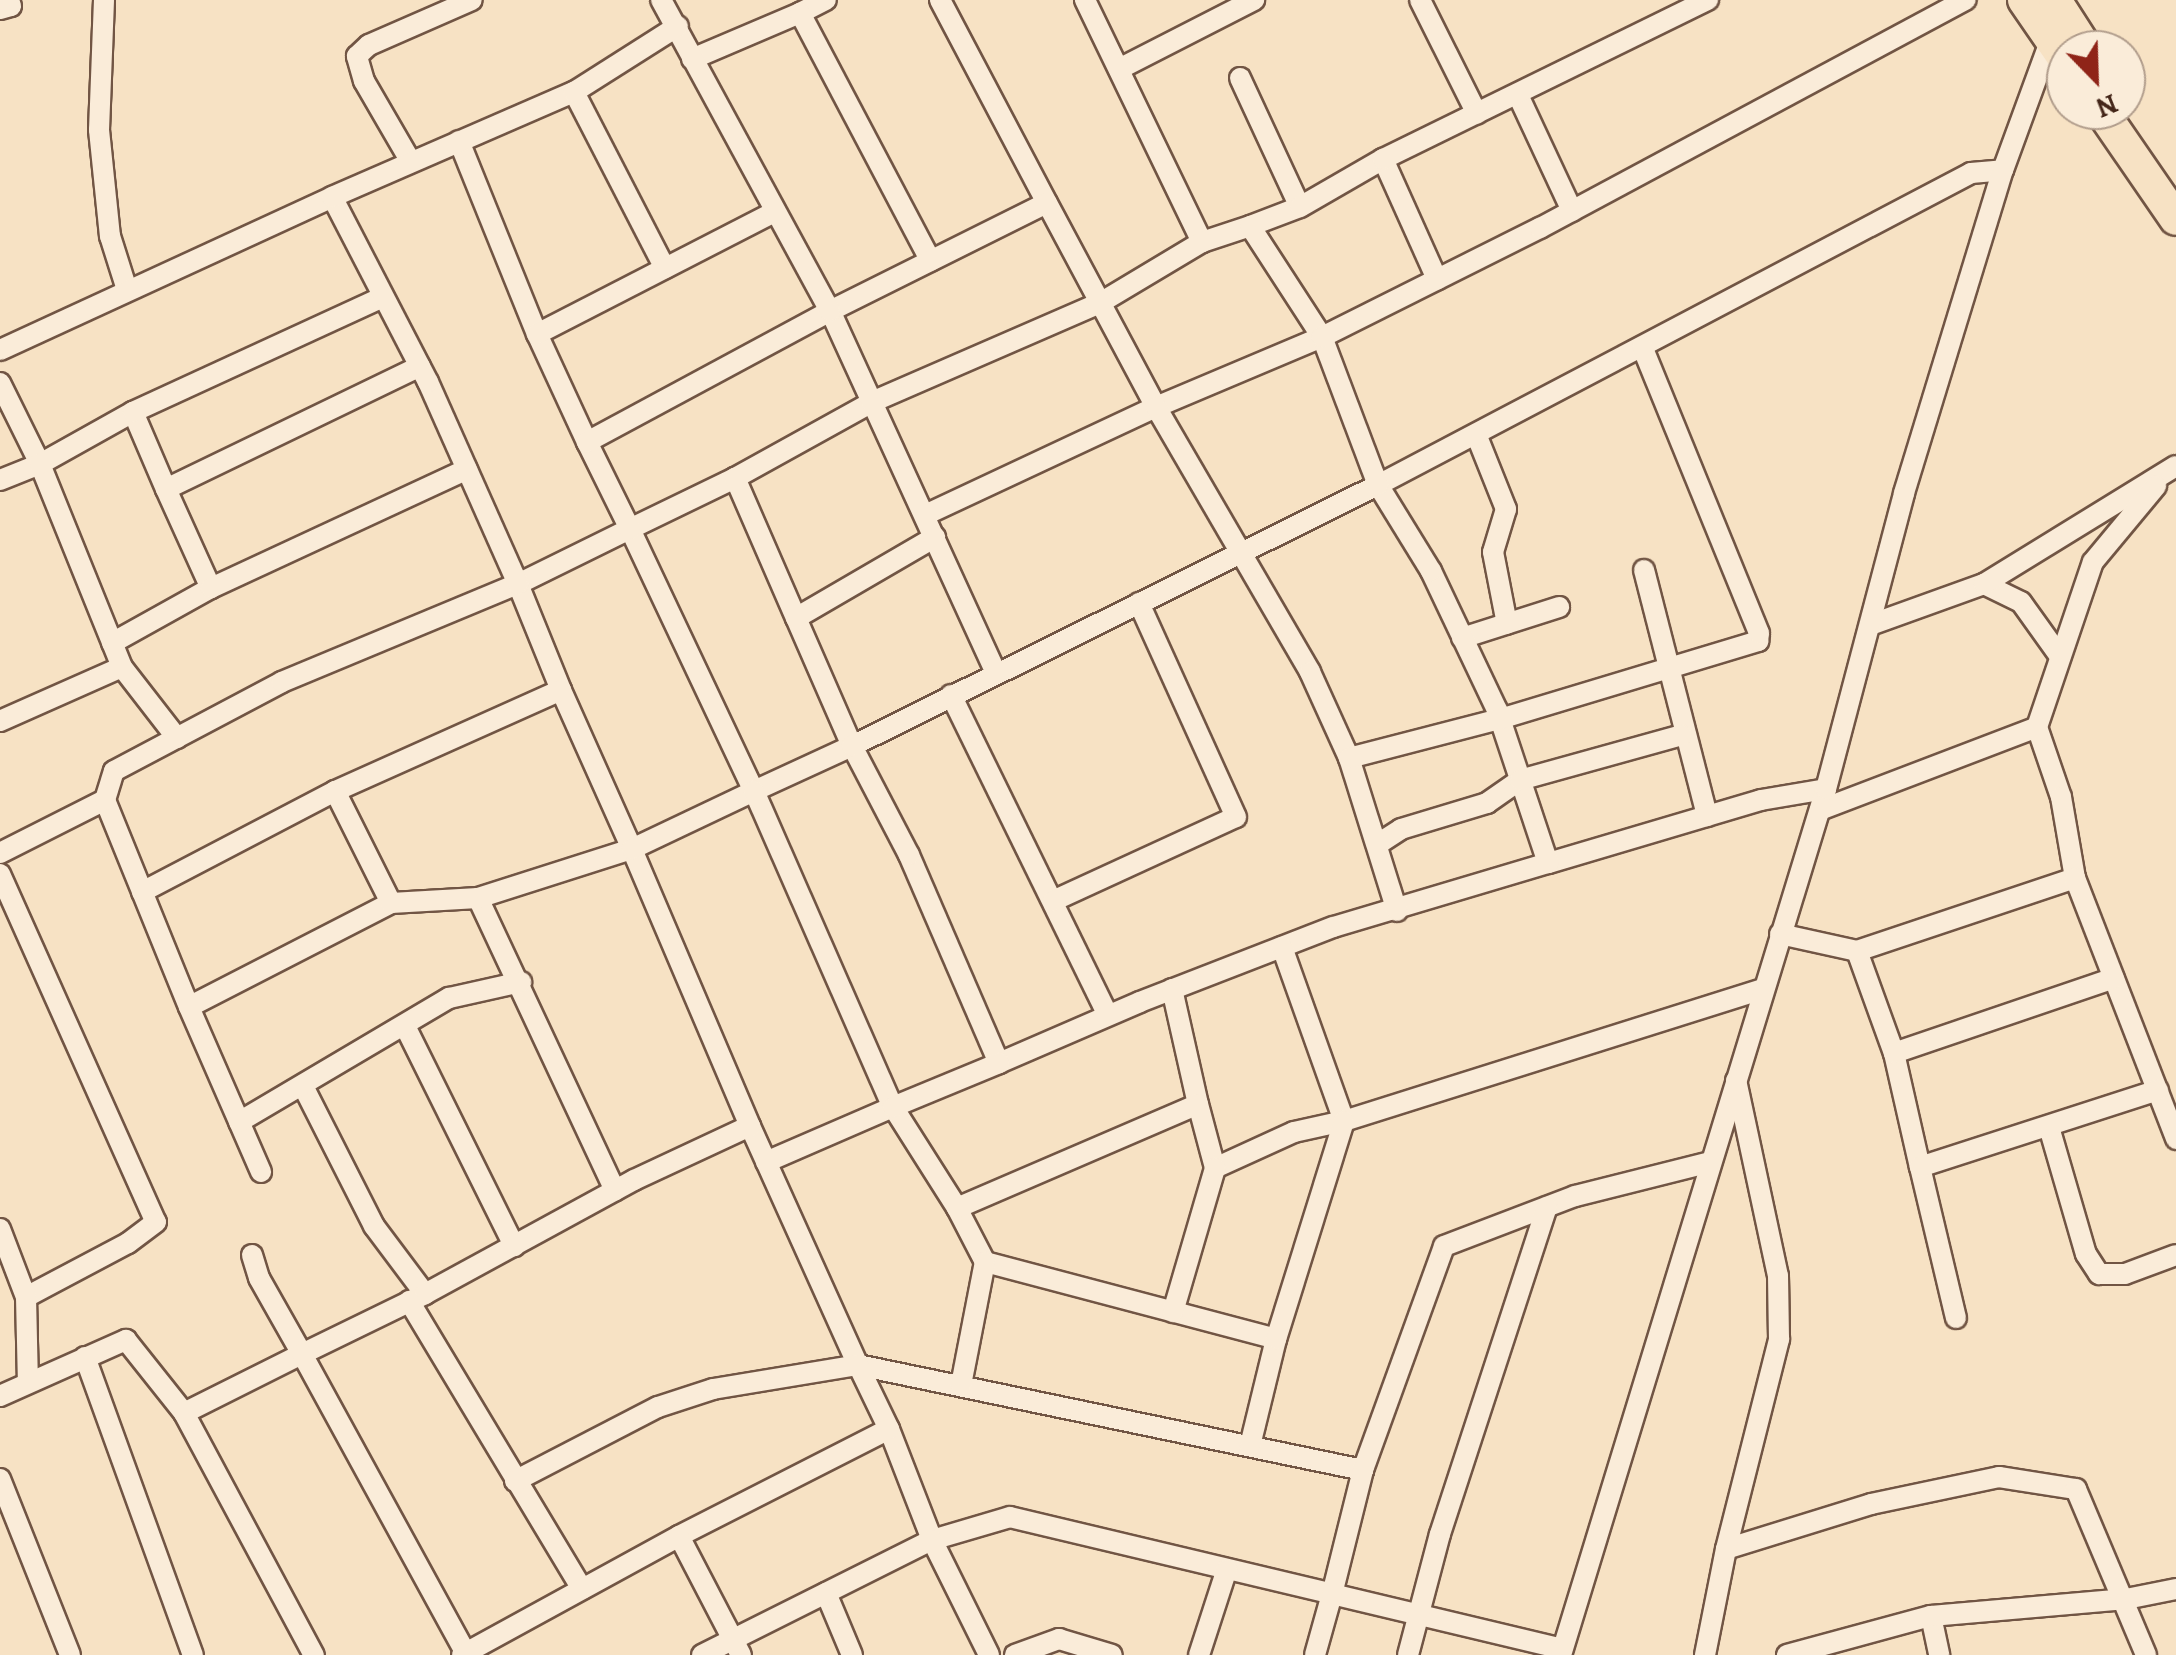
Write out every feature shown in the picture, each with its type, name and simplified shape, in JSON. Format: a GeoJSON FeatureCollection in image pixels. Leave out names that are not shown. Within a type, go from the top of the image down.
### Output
{"type":"FeatureCollection","features":[{"type":"Feature","properties":{"kind":"main road"},"geometry":{"type":"LineString","coordinates":[[2024,0],[2058,28]]}},
{"type":"Feature","properties":{"kind":"main road"},"geometry":{"type":"LineString","coordinates":[[2115,130],[2176,219]]}},
{"type":"Feature","properties":{"kind":"main road"},"geometry":{"type":"LineString","coordinates":[[2141,130],[2176,183]]}},
{"type":"Feature","properties":{"kind":"street"},"geometry":{"type":"LineString","coordinates":[[0,9],[12,6],[9,0]]}},
{"type":"Feature","properties":{"kind":"street"},"geometry":{"type":"LineString","coordinates":[[104,0],[99,130],[110,236],[127,290]]}},
{"type":"Feature","properties":{"kind":"street"},"geometry":{"type":"LineString","coordinates":[[411,162],[364,81],[357,56],[369,45],[472,0]]}},
{"type":"Feature","properties":{"kind":"street"},"geometry":{"type":"LineString","coordinates":[[661,0],[830,311],[996,673]]}},
{"type":"Feature","properties":{"kind":"street"},"geometry":{"type":"LineString","coordinates":[[692,59],[826,0]]}},
{"type":"Feature","properties":{"kind":"street"},"geometry":{"type":"LineString","coordinates":[[940,0],[1156,408],[1310,672],[1349,758],[1397,910]]}},
{"type":"Feature","properties":{"kind":"street"},"geometry":{"type":"LineString","coordinates":[[1085,0],[1202,242]]}},
{"type":"Feature","properties":{"kind":"street"},"geometry":{"type":"LineString","coordinates":[[1118,69],[1254,0]]}},
{"type":"Feature","properties":{"kind":"street"},"geometry":{"type":"LineString","coordinates":[[1420,0],[1477,114]]}},
{"type":"Feature","properties":{"kind":"street"},"geometry":{"type":"LineString","coordinates":[[261,1172],[105,800],[114,771],[282,682],[518,584],[735,478],[872,402],[1100,303],[1202,242],[1300,206],[1383,159],[1708,0]]}},
{"type":"Feature","properties":{"kind":"street"},"geometry":{"type":"LineString","coordinates":[[925,515],[1156,408],[1322,338],[1572,211],[1966,0]]}},
{"type":"Feature","properties":{"kind":"street"},"geometry":{"type":"LineString","coordinates":[[800,13],[932,261]]}},
{"type":"Feature","properties":{"kind":"street"},"geometry":{"type":"LineString","coordinates":[[0,350],[332,196],[574,92],[678,26]]}},
{"type":"Feature","properties":{"kind":"street"},"geometry":{"type":"LineString","coordinates":[[702,1655],[738,1647],[826,1593],[932,1540],[1010,1517],[1562,1652],[1823,799],[1904,493],[2003,170],[2058,28]]}},
{"type":"Feature","properties":{"kind":"street"},"geometry":{"type":"LineString","coordinates":[[1240,78],[1300,206]]}},
{"type":"Feature","properties":{"kind":"street"},"geometry":{"type":"LineString","coordinates":[[574,92],[664,268]]}},
{"type":"Feature","properties":{"kind":"street"},"geometry":{"type":"LineString","coordinates":[[1518,94],[1572,211]]}},
{"type":"Feature","properties":{"kind":"street"},"geometry":{"type":"LineString","coordinates":[[459,141],[536,334],[754,791],[893,1107],[957,1208],[985,1262],[961,1385]]}},
{"type":"Feature","properties":{"kind":"street"},"geometry":{"type":"LineString","coordinates":[[1383,159],[1437,279]]}},
{"type":"Feature","properties":{"kind":"street"},"geometry":{"type":"LineString","coordinates":[[189,1006],[390,903],[478,898],[632,848],[852,746],[1378,485],[1971,173],[2003,170]]}},
{"type":"Feature","properties":{"kind":"street"},"geometry":{"type":"LineString","coordinates":[[332,196],[420,366],[467,470],[750,1126],[889,1429],[932,1540],[989,1655]]}},
{"type":"Feature","properties":{"kind":"street"},"geometry":{"type":"LineString","coordinates":[[587,442],[830,311],[1047,203]]}},
{"type":"Feature","properties":{"kind":"street"},"geometry":{"type":"LineString","coordinates":[[536,334],[774,212]]}},
{"type":"Feature","properties":{"kind":"street"},"geometry":{"type":"LineString","coordinates":[[1250,226],[1322,338],[1378,485],[1431,571],[1500,719],[1548,863]]}},
{"type":"Feature","properties":{"kind":"street"},"geometry":{"type":"LineString","coordinates":[[0,480],[40,464],[134,412],[384,297]]}},
{"type":"Feature","properties":{"kind":"street"},"geometry":{"type":"LineString","coordinates":[[1349,758],[1500,719],[1752,644],[1759,633],[1642,348]]}},
{"type":"Feature","properties":{"kind":"street"},"geometry":{"type":"LineString","coordinates":[[166,489],[420,366]]}},
{"type":"Feature","properties":{"kind":"street"},"geometry":{"type":"LineString","coordinates":[[0,383],[40,464],[122,667],[177,738]]}},
{"type":"Feature","properties":{"kind":"street"},"geometry":{"type":"LineString","coordinates":[[134,412],[211,588]]}},
{"type":"Feature","properties":{"kind":"street"},"geometry":{"type":"LineString","coordinates":[[1476,434],[1506,509],[1493,552],[1508,624]]}},
{"type":"Feature","properties":{"kind":"street"},"geometry":{"type":"LineString","coordinates":[[1870,624],[1984,584],[2171,469]]}},
{"type":"Feature","properties":{"kind":"street"},"geometry":{"type":"LineString","coordinates":[[2171,469],[2093,562],[2038,727],[2062,796],[2075,878],[2176,1139]]}},
{"type":"Feature","properties":{"kind":"street"},"geometry":{"type":"LineString","coordinates":[[112,644],[211,588],[467,470]]}},
{"type":"Feature","properties":{"kind":"street"},"geometry":{"type":"LineString","coordinates":[[735,478],[852,746],[909,856],[999,1064]]}},
{"type":"Feature","properties":{"kind":"street"},"geometry":{"type":"LineString","coordinates":[[796,618],[935,537]]}},
{"type":"Feature","properties":{"kind":"street"},"geometry":{"type":"LineString","coordinates":[[1644,570],[1682,735],[1706,816]]}},
{"type":"Feature","properties":{"kind":"street"},"geometry":{"type":"LineString","coordinates":[[1984,584],[2021,602],[2059,655]]}},
{"type":"Feature","properties":{"kind":"street"},"geometry":{"type":"LineString","coordinates":[[1052,902],[1236,817],[1140,603]]}},
{"type":"Feature","properties":{"kind":"street"},"geometry":{"type":"LineString","coordinates":[[1462,638],[1560,608]]}},
{"type":"Feature","properties":{"kind":"street"},"geometry":{"type":"LineString","coordinates":[[0,721],[122,667]]}},
{"type":"Feature","properties":{"kind":"street"},"geometry":{"type":"LineString","coordinates":[[142,892],[336,791],[561,690]]}},
{"type":"Feature","properties":{"kind":"street"},"geometry":{"type":"LineString","coordinates":[[951,695],[1108,1015]]}},
{"type":"Feature","properties":{"kind":"street"},"geometry":{"type":"LineString","coordinates":[[766,1162],[1108,1015],[1282,946],[1761,800],[1823,799],[2038,727]]}},
{"type":"Feature","properties":{"kind":"street"},"geometry":{"type":"LineString","coordinates":[[1378,844],[1402,829],[1487,803],[1520,780],[1682,735]]}},
{"type":"Feature","properties":{"kind":"street"},"geometry":{"type":"LineString","coordinates":[[336,791],[390,903]]}},
{"type":"Feature","properties":{"kind":"street"},"geometry":{"type":"LineString","coordinates":[[0,853],[105,800]]}},
{"type":"Feature","properties":{"kind":"street"},"geometry":{"type":"LineString","coordinates":[[0,874],[156,1222],[128,1242],[26,1296]]}},
{"type":"Feature","properties":{"kind":"street"},"geometry":{"type":"LineString","coordinates":[[1780,934],[1857,951],[2075,878]]}},
{"type":"Feature","properties":{"kind":"street"},"geometry":{"type":"LineString","coordinates":[[478,898],[521,982],[615,1190]]}},
{"type":"Feature","properties":{"kind":"street"},"geometry":{"type":"LineString","coordinates":[[1250,1446],[1276,1340],[1344,1121],[1282,946]]}},
{"type":"Feature","properties":{"kind":"street"},"geometry":{"type":"LineString","coordinates":[[1857,951],[1894,1053],[1956,1318]]}},
{"type":"Feature","properties":{"kind":"street"},"geometry":{"type":"LineString","coordinates":[[1894,1053],[2114,978]]}},
{"type":"Feature","properties":{"kind":"street"},"geometry":{"type":"LineString","coordinates":[[239,1122],[449,998],[521,982]]}},
{"type":"Feature","properties":{"kind":"street"},"geometry":{"type":"LineString","coordinates":[[1172,989],[1214,1168],[1172,1312]]}},
{"type":"Feature","properties":{"kind":"street"},"geometry":{"type":"LineString","coordinates":[[1214,1168],[1294,1132],[1344,1121],[1763,989]]}},
{"type":"Feature","properties":{"kind":"street"},"geometry":{"type":"LineString","coordinates":[[405,1026],[514,1246]]}},
{"type":"Feature","properties":{"kind":"street"},"geometry":{"type":"LineString","coordinates":[[1705,1655],[1726,1550],[1774,1367],[1780,1306],[1773,1250],[1736,1078]]}},
{"type":"Feature","properties":{"kind":"street"},"geometry":{"type":"LineString","coordinates":[[303,1086],[374,1226],[515,1481],[582,1589]]}},
{"type":"Feature","properties":{"kind":"street"},"geometry":{"type":"LineString","coordinates":[[1920,1167],[2158,1090]]}},
{"type":"Feature","properties":{"kind":"street"},"geometry":{"type":"LineString","coordinates":[[957,1208],[1198,1104]]}},
{"type":"Feature","properties":{"kind":"street"},"geometry":{"type":"LineString","coordinates":[[184,1413],[417,1298],[615,1190],[750,1126]]}},
{"type":"Feature","properties":{"kind":"street"},"geometry":{"type":"LineString","coordinates":[[2049,1127],[2086,1254],[2099,1274],[2125,1274],[2176,1254]]}},
{"type":"Feature","properties":{"kind":"street"},"geometry":{"type":"LineString","coordinates":[[1315,1655],[1363,1470],[1444,1246],[1547,1207],[1710,1162]]}},
{"type":"Feature","properties":{"kind":"street"},"geometry":{"type":"LineString","coordinates":[[1408,1655],[1506,1324],[1547,1207]]}},
{"type":"Feature","properties":{"kind":"street"},"geometry":{"type":"LineString","coordinates":[[0,1229],[26,1296],[28,1382]]}},
{"type":"Feature","properties":{"kind":"street"},"geometry":{"type":"LineString","coordinates":[[252,1255],[259,1278],[464,1654],[678,1536],[889,1429]]}},
{"type":"Feature","properties":{"kind":"street"},"geometry":{"type":"LineString","coordinates":[[985,1262],[1276,1340]]}},
{"type":"Feature","properties":{"kind":"street"},"geometry":{"type":"LineString","coordinates":[[0,1396],[126,1340],[184,1413],[314,1655]]}},
{"type":"Feature","properties":{"kind":"street"},"geometry":{"type":"LineString","coordinates":[[86,1357],[193,1655]]}},
{"type":"Feature","properties":{"kind":"street"},"geometry":{"type":"LineString","coordinates":[[515,1481],[658,1407],[713,1389],[858,1365],[1363,1470]]}},
{"type":"Feature","properties":{"kind":"street"},"geometry":{"type":"LineString","coordinates":[[1726,1550],[1871,1504],[1999,1477],[2076,1489],[2146,1655]]}},
{"type":"Feature","properties":{"kind":"street"},"geometry":{"type":"LineString","coordinates":[[0,1479],[70,1655]]}},
{"type":"Feature","properties":{"kind":"street"},"geometry":{"type":"LineString","coordinates":[[678,1536],[738,1647]]}},
{"type":"Feature","properties":{"kind":"street"},"geometry":{"type":"LineString","coordinates":[[1198,1655],[1228,1569]]}},
{"type":"Feature","properties":{"kind":"street"},"geometry":{"type":"LineString","coordinates":[[1802,1653],[1931,1616],[2122,1599],[2176,1589]]}},
{"type":"Feature","properties":{"kind":"street"},"geometry":{"type":"LineString","coordinates":[[826,1593],[852,1655]]}},
{"type":"Feature","properties":{"kind":"street"},"geometry":{"type":"LineString","coordinates":[[1931,1616],[1939,1655]]}},
{"type":"Feature","properties":{"kind":"street"},"geometry":{"type":"LineString","coordinates":[[1015,1655],[1059,1639],[1112,1655]]}}]}
